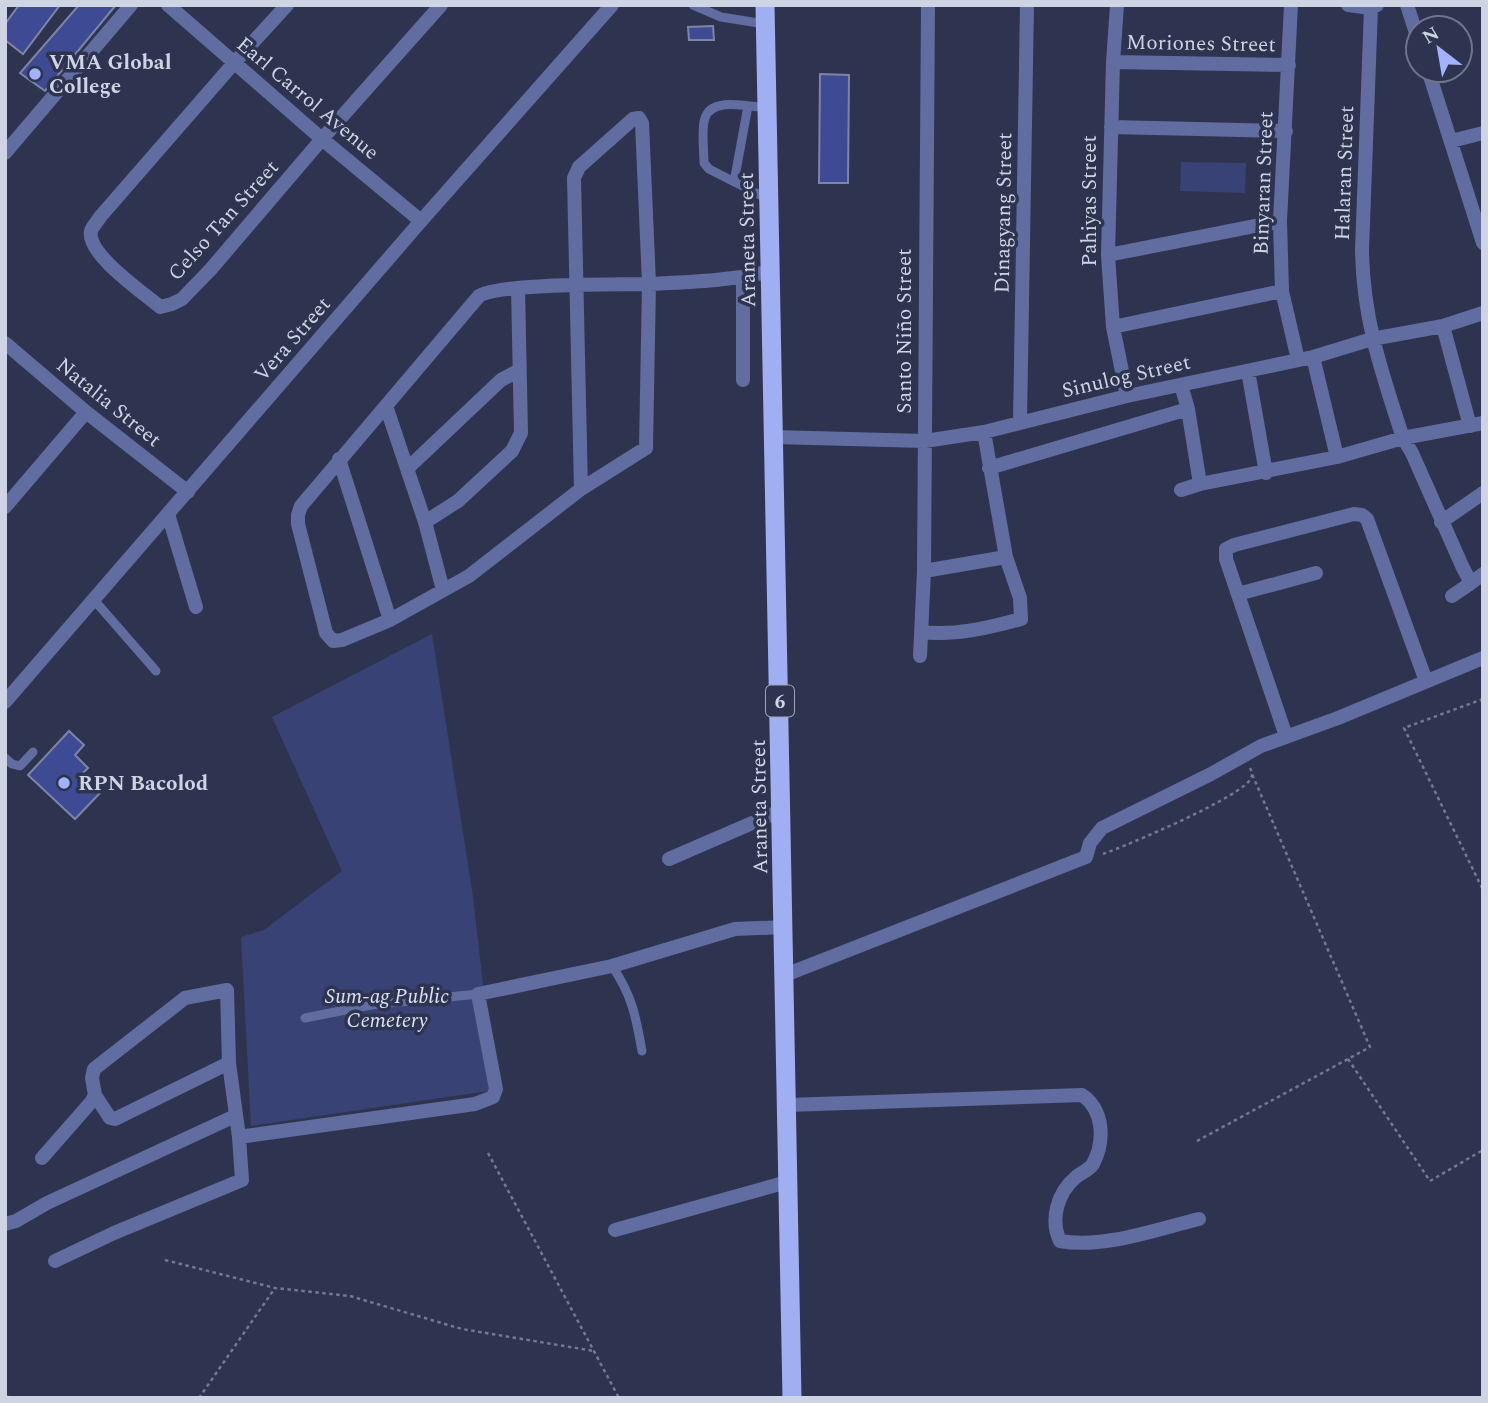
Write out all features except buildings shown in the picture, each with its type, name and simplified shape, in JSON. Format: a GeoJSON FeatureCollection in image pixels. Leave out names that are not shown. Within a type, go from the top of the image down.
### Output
{"type":"FeatureCollection","features":[{"type":"Feature","properties":{"kind":"highway","name":"Araneta Street"},"geometry":{"type":"LineString","coordinates":[[766,15],[757,107],[769,200],[771,271],[792,1398]]}},
{"type":"Feature","properties":{"kind":"street"},"geometry":{"type":"LineString","coordinates":[[5,153],[131,5]]}},
{"type":"Feature","properties":{"kind":"street","name":"Earl Carrol Avenue"},"geometry":{"type":"LineString","coordinates":[[168,5],[421,221]]}},
{"type":"Feature","properties":{"kind":"street","name":"Celso Tan Street"},"geometry":{"type":"LineString","coordinates":[[287,5],[100,217],[91,231],[92,242],[98,255],[160,307],[182,299],[211,269],[441,5]]}},
{"type":"Feature","properties":{"kind":"street","name":"Vera Street"},"geometry":{"type":"LineString","coordinates":[[5,702],[421,221],[612,5]]}},
{"type":"Feature","properties":{"kind":"street","name":"Santo Niño Street"},"geometry":{"type":"LineString","coordinates":[[920,656],[924,570],[928,5]]}},
{"type":"Feature","properties":{"kind":"street","name":"Dinagyang Street"},"geometry":{"type":"LineString","coordinates":[[1020,422],[1027,5]]}},
{"type":"Feature","properties":{"kind":"street","name":"Pahiyas Street"},"geometry":{"type":"LineString","coordinates":[[1117,5],[1108,255],[1113,327],[1127,396]]}},
{"type":"Feature","properties":{"kind":"street","name":"Binyaran Street"},"geometry":{"type":"LineString","coordinates":[[1291,5],[1280,221],[1282,290],[1337,457]]}},
{"type":"Feature","properties":{"kind":"street"},"geometry":{"type":"LineString","coordinates":[[1348,5],[1374,6]]}},
{"type":"Feature","properties":{"kind":"street","name":"Halaran Street"},"geometry":{"type":"LineString","coordinates":[[1374,6],[1362,250],[1363,278],[1372,339],[1403,438],[1441,522],[1477,578]]}},
{"type":"Feature","properties":{"kind":"street","name":"Moriones Street"},"geometry":{"type":"LineString","coordinates":[[1113,62],[1289,65]]}},
{"type":"Feature","properties":{"kind":"street"},"geometry":{"type":"LineString","coordinates":[[1433,84],[1483,243]]}},
{"type":"Feature","properties":{"kind":"street"},"geometry":{"type":"LineString","coordinates":[[581,489],[575,285],[576,172],[633,119],[639,118],[642,123],[649,284],[648,443],[642,452],[581,489],[469,576],[390,620],[342,640],[333,641],[326,633],[298,524],[301,506],[480,296],[490,291],[518,288],[575,285],[649,284],[743,278],[771,271]]}},
{"type":"Feature","properties":{"kind":"street"},"geometry":{"type":"LineString","coordinates":[[1111,127],[1286,131]]}},
{"type":"Feature","properties":{"kind":"street"},"geometry":{"type":"LineString","coordinates":[[1451,141],[1483,133]]}},
{"type":"Feature","properties":{"kind":"street"},"geometry":{"type":"LineString","coordinates":[[1108,255],[1280,221]]}},
{"type":"Feature","properties":{"kind":"street"},"geometry":{"type":"LineString","coordinates":[[743,278],[743,380]]}},
{"type":"Feature","properties":{"kind":"street"},"geometry":{"type":"LineString","coordinates":[[425,522],[458,501],[513,451],[519,442],[518,288]]}},
{"type":"Feature","properties":{"kind":"street"},"geometry":{"type":"LineString","coordinates":[[1113,327],[1282,290]]}},
{"type":"Feature","properties":{"kind":"street","name":"Sinulog Street"},"geometry":{"type":"LineString","coordinates":[[774,438],[925,441],[984,432],[1127,396],[1306,358],[1372,339],[1443,326],[1483,313]]}},
{"type":"Feature","properties":{"kind":"street"},"geometry":{"type":"LineString","coordinates":[[1181,490],[1337,457],[1403,438],[1476,424],[1443,326]]}},
{"type":"Feature","properties":{"kind":"street","name":"Natalia Street"},"geometry":{"type":"LineString","coordinates":[[5,343],[86,412],[188,492]]}},
{"type":"Feature","properties":{"kind":"street"},"geometry":{"type":"LineString","coordinates":[[408,468],[501,380],[518,371]]}},
{"type":"Feature","properties":{"kind":"street"},"geometry":{"type":"LineString","coordinates":[[1248,371],[1266,473]]}},
{"type":"Feature","properties":{"kind":"street"},"geometry":{"type":"LineString","coordinates":[[1181,385],[1188,410],[1200,484]]}},
{"type":"Feature","properties":{"kind":"street"},"geometry":{"type":"LineString","coordinates":[[386,406],[425,522],[443,590]]}},
{"type":"Feature","properties":{"kind":"street"},"geometry":{"type":"LineString","coordinates":[[989,468],[1188,410]]}},
{"type":"Feature","properties":{"kind":"street"},"geometry":{"type":"LineString","coordinates":[[5,507],[86,412]]}},
{"type":"Feature","properties":{"kind":"street"},"geometry":{"type":"LineString","coordinates":[[921,632],[940,634],[999,625],[1021,618],[1020,598],[1006,557],[984,432]]}},
{"type":"Feature","properties":{"kind":"street"},"geometry":{"type":"LineString","coordinates":[[339,460],[390,620]]}},
{"type":"Feature","properties":{"kind":"street"},"geometry":{"type":"LineString","coordinates":[[1441,522],[1483,494]]}},
{"type":"Feature","properties":{"kind":"street"},"geometry":{"type":"LineString","coordinates":[[168,514],[196,607]]}},
{"type":"Feature","properties":{"kind":"street"},"geometry":{"type":"LineString","coordinates":[[1286,736],[1226,559],[1226,549],[1234,545],[1354,514],[1362,515],[1367,519],[1426,681]]}},
{"type":"Feature","properties":{"kind":"street"},"geometry":{"type":"LineString","coordinates":[[924,570],[1006,557]]}},
{"type":"Feature","properties":{"kind":"street"},"geometry":{"type":"LineString","coordinates":[[1238,594],[1316,573]]}},
{"type":"Feature","properties":{"kind":"street"},"geometry":{"type":"LineString","coordinates":[[1452,596],[1477,578]]}},
{"type":"Feature","properties":{"kind":"street"},"geometry":{"type":"LineString","coordinates":[[785,975],[1086,857],[1090,844],[1102,828],[1246,755],[1286,736],[1338,718],[1483,658]]}},
{"type":"Feature","properties":{"kind":"street"},"geometry":{"type":"LineString","coordinates":[[669,859],[782,810]]}},
{"type":"Feature","properties":{"kind":"street"},"geometry":{"type":"LineString","coordinates":[[239,1137],[475,1104],[493,1097],[496,1089],[478,994],[612,966],[735,929],[785,927]]}},
{"type":"Feature","properties":{"kind":"street"},"geometry":{"type":"LineString","coordinates":[[55,1261],[114,1233],[242,1180],[229,1063],[227,990],[193,995],[177,1003],[94,1069],[92,1078],[96,1095],[110,1118],[115,1119],[229,1063]]}},
{"type":"Feature","properties":{"kind":"street"},"geometry":{"type":"LineString","coordinates":[[42,1158],[96,1095]]}},
{"type":"Feature","properties":{"kind":"street"},"geometry":{"type":"LineString","coordinates":[[786,1105],[1082,1095],[1095,1107],[1100,1120],[1101,1135],[1092,1166],[1073,1179],[1063,1191],[1058,1203],[1055,1229],[1060,1241],[1075,1244],[1111,1240],[1199,1219]]}},
{"type":"Feature","properties":{"kind":"street"},"geometry":{"type":"LineString","coordinates":[[5,1224],[16,1222],[47,1203],[235,1116]]}},
{"type":"Feature","properties":{"kind":"street"},"geometry":{"type":"LineString","coordinates":[[615,1230],[787,1182]]}},
{"type":"Feature","properties":{"kind":"lane"},"geometry":{"type":"LineString","coordinates":[[693,5],[710,9],[721,17],[766,15]]}},
{"type":"Feature","properties":{"kind":"lane"},"geometry":{"type":"LineString","coordinates":[[734,182],[757,107],[724,104],[713,108],[705,118],[704,163],[709,169],[734,182],[769,200]]}},
{"type":"Feature","properties":{"kind":"lane"},"geometry":{"type":"LineString","coordinates":[[95,601],[156,671]]}},
{"type":"Feature","properties":{"kind":"lane"},"geometry":{"type":"LineString","coordinates":[[5,758],[20,766],[33,752]]}},
{"type":"Feature","properties":{"kind":"lane"},"geometry":{"type":"LineString","coordinates":[[612,966],[627,986],[632,1000],[642,1051]]}},
{"type":"Feature","properties":{"kind":"lane"},"geometry":{"type":"LineString","coordinates":[[304,1018],[371,1005],[478,994]]}},
{"type":"Feature","properties":{"kind":"path"},"geometry":{"type":"LineString","coordinates":[[1483,699],[1404,728],[1483,890]]}},
{"type":"Feature","properties":{"kind":"path"},"geometry":{"type":"LineString","coordinates":[[1197,1141],[1370,1047],[1246,755]]}},
{"type":"Feature","properties":{"kind":"path"},"geometry":{"type":"LineString","coordinates":[[1086,857],[1110,852],[1207,807],[1241,788],[1251,780],[1252,774]]}},
{"type":"Feature","properties":{"kind":"path"},"geometry":{"type":"LineString","coordinates":[[1348,1059],[1430,1181],[1483,1150]]}},
{"type":"Feature","properties":{"kind":"path"},"geometry":{"type":"LineString","coordinates":[[488,1153],[619,1398]]}},
{"type":"Feature","properties":{"kind":"path"},"geometry":{"type":"LineString","coordinates":[[165,1260],[275,1289],[350,1296],[462,1329],[594,1351]]}},
{"type":"Feature","properties":{"kind":"path"},"geometry":{"type":"LineString","coordinates":[[199,1398],[275,1289]]}},
{"type":"Feature","properties":{"kind":"path"},"geometry":{"type":"LineString","coordinates":[[5,1396],[12,1398]]}},
{"type":"Feature","properties":{"kind":"green space"},"geometry":{"type":"Polygon","coordinates":[[[1181,162],[1246,163],[1245,193],[1180,191],[1181,162]]]}},
{"type":"Feature","properties":{"kind":"green space","name":"Sum-ag Public Cemetery"},"geometry":{"type":"Polygon","coordinates":[[[432,634],[473,897],[495,1090],[251,1126],[241,937],[264,930],[342,871],[272,717],[432,634]]]}},
{"type":"Feature","properties":{"kind":"place","name":"VMA Global College"},"geometry":{"type":"Point","coordinates":[35,74]}},
{"type":"Feature","properties":{"kind":"place","name":"RPN Bacolod"},"geometry":{"type":"Point","coordinates":[64,783]}}]}
